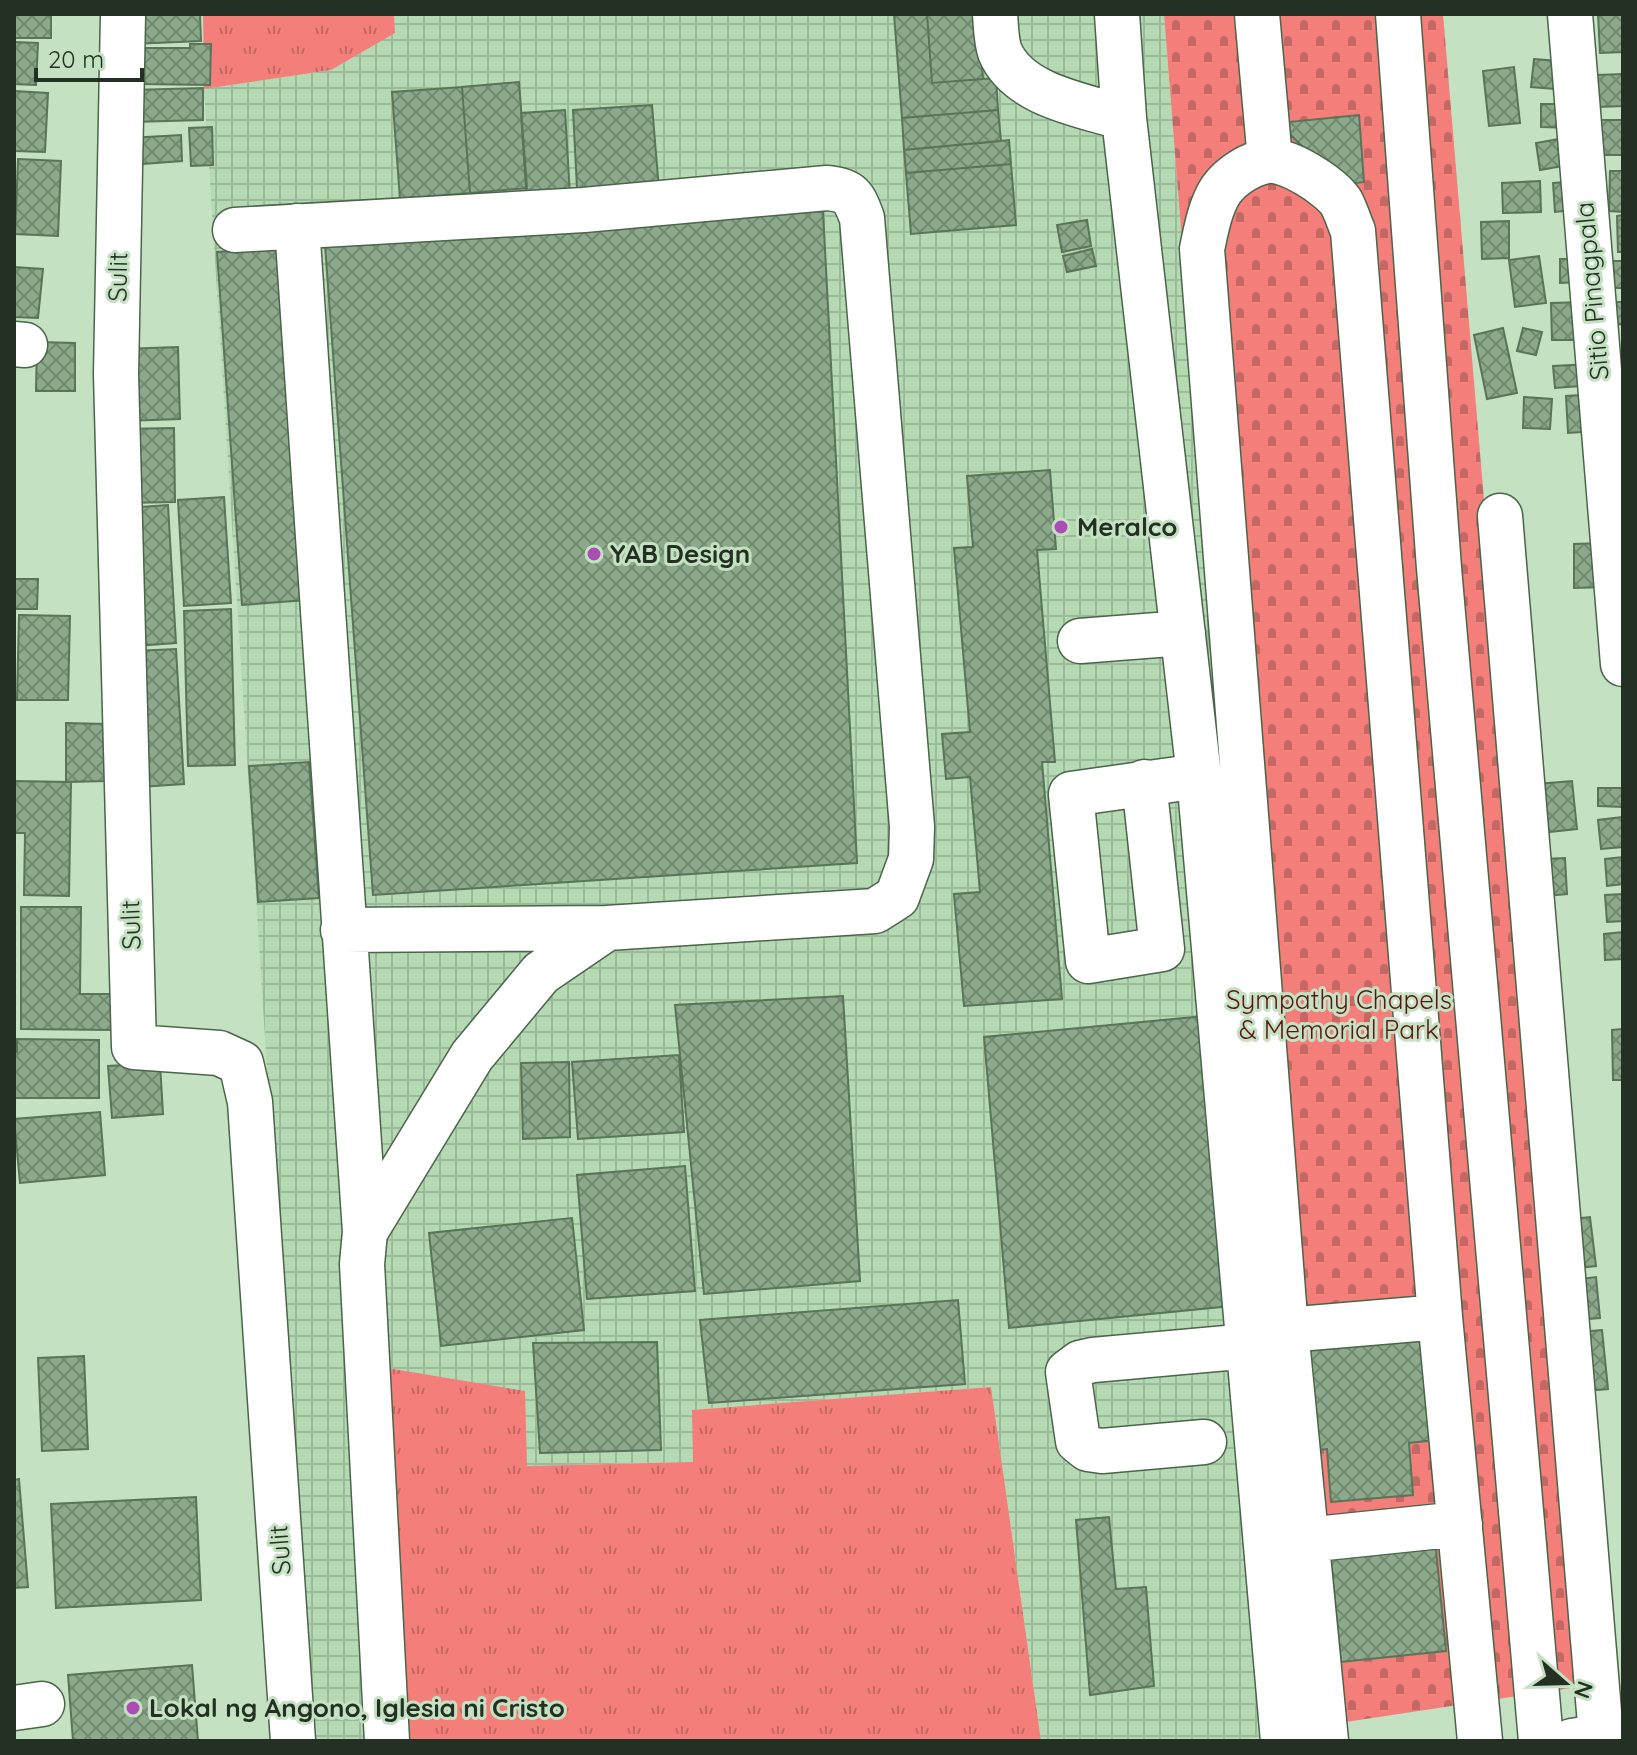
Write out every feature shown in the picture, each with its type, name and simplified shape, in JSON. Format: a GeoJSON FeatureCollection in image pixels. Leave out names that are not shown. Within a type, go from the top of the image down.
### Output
{"type":"FeatureCollection","features":[{"type":"Feature","properties":{"kind":"street","name":"Sulit"},"geometry":{"type":"LineString","coordinates":[[123,14],[116,374],[134,1047],[219,1053],[241,1063],[250,1102],[293,1741]]}},
{"type":"Feature","properties":{"kind":"street"},"geometry":{"type":"LineString","coordinates":[[995,14],[999,50],[1015,74],[1029,84],[1064,99],[1124,118]]}},
{"type":"Feature","properties":{"kind":"street"},"geometry":{"type":"LineString","coordinates":[[1117,14],[1124,118],[1267,1338],[1306,1540],[1326,1741]]}},
{"type":"Feature","properties":{"kind":"street"},"geometry":{"type":"LineString","coordinates":[[1257,14],[1270,160]]}},
{"type":"Feature","properties":{"kind":"street"},"geometry":{"type":"LineString","coordinates":[[1398,14],[1439,568],[1541,1741]]}},
{"type":"Feature","properties":{"kind":"street","name":"Sitio Pinagpala"},"geometry":{"type":"LineString","coordinates":[[1570,14],[1623,664]]}},
{"type":"Feature","properties":{"kind":"street"},"geometry":{"type":"LineString","coordinates":[[1283,1741],[1267,1338],[1202,249],[1208,222],[1222,189],[1243,169],[1270,160],[1297,169],[1324,185],[1341,202],[1353,231],[1440,1317],[1480,1741]]}},
{"type":"Feature","properties":{"kind":"street"},"geometry":{"type":"LineString","coordinates":[[235,230],[597,209],[805,189],[842,189],[854,198],[862,218],[912,827],[911,859],[897,897],[875,911],[607,928],[343,930]]}},
{"type":"Feature","properties":{"kind":"street"},"geometry":{"type":"LineString","coordinates":[[297,226],[365,1232],[362,1264],[387,1741]]}},
{"type":"Feature","properties":{"kind":"street"},"geometry":{"type":"LineString","coordinates":[[1500,516],[1599,1737]]}},
{"type":"Feature","properties":{"kind":"street"},"geometry":{"type":"LineString","coordinates":[[1080,641],[1183,633]]}},
{"type":"Feature","properties":{"kind":"street"},"geometry":{"type":"LineString","coordinates":[[1144,782],[1199,776]]}},
{"type":"Feature","properties":{"kind":"street"},"geometry":{"type":"LineString","coordinates":[[365,1232],[472,1056],[498,1023],[541,973],[607,928]]}},
{"type":"Feature","properties":{"kind":"street"},"geometry":{"type":"LineString","coordinates":[[1204,1442],[1102,1451],[1088,1449],[1078,1441],[1068,1372],[1080,1363],[1093,1360],[1440,1317]]}},
{"type":"Feature","properties":{"kind":"street"},"geometry":{"type":"LineString","coordinates":[[1306,1540],[1460,1524]]}},
{"type":"Feature","properties":{"kind":"shaded area"},"geometry":{"type":"Polygon","coordinates":[[[394,14],[1164,14],[1268,1329],[1306,1728],[1237,1741],[1041,1741],[991,1387],[693,1410],[694,1462],[526,1466],[406,1741],[314,1741],[204,89],[331,70],[394,33],[394,14]]]}},
{"type":"Feature","properties":{"kind":"green space"},"geometry":{"type":"Polygon","coordinates":[[[203,14],[394,14],[395,33],[331,70],[204,89],[203,14]]]}},
{"type":"Feature","properties":{"kind":"green space","name":"Sympathy Chapels & Memorial Park"},"geometry":{"type":"Polygon","coordinates":[[[1164,14],[1443,14],[1584,1686],[1306,1728],[1268,1329],[1164,14]]]}},
{"type":"Feature","properties":{"kind":"green space"},"geometry":{"type":"Polygon","coordinates":[[[381,1367],[525,1391],[527,1466],[693,1462],[692,1410],[991,1387],[1041,1741],[406,1741],[381,1367]]]}},
{"type":"Feature","properties":{"kind":"building"},"geometry":{"type":"Polygon","coordinates":[[[14,14],[51,14],[51,38],[14,38],[14,14]]]}},
{"type":"Feature","properties":{"kind":"building"},"geometry":{"type":"Polygon","coordinates":[[[130,14],[200,14],[201,41],[132,44],[130,14]]]}},
{"type":"Feature","properties":{"kind":"building"},"geometry":{"type":"Polygon","coordinates":[[[894,14],[927,14],[932,83],[996,78],[998,110],[902,118],[894,14]]]}},
{"type":"Feature","properties":{"kind":"building"},"geometry":{"type":"Polygon","coordinates":[[[927,14],[978,14],[983,79],[932,83],[927,14]]]}},
{"type":"Feature","properties":{"kind":"building"},"geometry":{"type":"Polygon","coordinates":[[[1598,14],[1623,14],[1623,52],[1600,53],[1598,14]]]}},
{"type":"Feature","properties":{"kind":"building"},"geometry":{"type":"Polygon","coordinates":[[[14,42],[38,43],[36,85],[14,84],[14,42]]]}},
{"type":"Feature","properties":{"kind":"building"},"geometry":{"type":"Polygon","coordinates":[[[190,44],[211,44],[210,85],[141,84],[142,48],[190,48],[190,44]]]}},
{"type":"Feature","properties":{"kind":"building"},"geometry":{"type":"Polygon","coordinates":[[[1534,59],[1569,62],[1567,90],[1531,87],[1534,59]]]}},
{"type":"Feature","properties":{"kind":"building"},"geometry":{"type":"Polygon","coordinates":[[[1514,67],[1520,123],[1489,126],[1483,71],[1514,67]]]}},
{"type":"Feature","properties":{"kind":"building"},"geometry":{"type":"Polygon","coordinates":[[[1623,74],[1623,106],[1598,107],[1597,75],[1623,74]]]}},
{"type":"Feature","properties":{"kind":"building"},"geometry":{"type":"Polygon","coordinates":[[[519,82],[527,188],[470,193],[462,87],[519,82]]]}},
{"type":"Feature","properties":{"kind":"building"},"geometry":{"type":"Polygon","coordinates":[[[462,87],[470,193],[400,199],[392,92],[462,87]]]}},
{"type":"Feature","properties":{"kind":"building"},"geometry":{"type":"Polygon","coordinates":[[[203,88],[203,120],[132,122],[132,90],[203,88]]]}},
{"type":"Feature","properties":{"kind":"building"},"geometry":{"type":"Polygon","coordinates":[[[14,91],[48,93],[45,152],[14,151],[14,91]]]}},
{"type":"Feature","properties":{"kind":"building"},"geometry":{"type":"Polygon","coordinates":[[[1541,104],[1572,104],[1572,128],[1541,127],[1541,104]]]}},
{"type":"Feature","properties":{"kind":"building"},"geometry":{"type":"Polygon","coordinates":[[[652,105],[660,202],[578,208],[573,110],[652,105]]]}},
{"type":"Feature","properties":{"kind":"building"},"geometry":{"type":"Polygon","coordinates":[[[565,110],[570,196],[527,203],[521,113],[565,110]]]}},
{"type":"Feature","properties":{"kind":"building"},"geometry":{"type":"Polygon","coordinates":[[[998,110],[1001,141],[904,150],[902,118],[998,110]]]}},
{"type":"Feature","properties":{"kind":"building"},"geometry":{"type":"Polygon","coordinates":[[[1359,115],[1364,182],[1340,185],[1279,123],[1359,115]]]}},
{"type":"Feature","properties":{"kind":"building"},"geometry":{"type":"Polygon","coordinates":[[[1601,120],[1623,120],[1623,155],[1601,155],[1601,120]]]}},
{"type":"Feature","properties":{"kind":"building"},"geometry":{"type":"Polygon","coordinates":[[[212,127],[213,165],[191,166],[189,128],[212,127]]]}},
{"type":"Feature","properties":{"kind":"building"},"geometry":{"type":"Polygon","coordinates":[[[181,135],[182,161],[130,165],[129,138],[181,135]]]}},
{"type":"Feature","properties":{"kind":"building"},"geometry":{"type":"Polygon","coordinates":[[[1570,137],[1574,164],[1540,170],[1536,143],[1570,137]]]}},
{"type":"Feature","properties":{"kind":"building"},"geometry":{"type":"Polygon","coordinates":[[[1009,140],[1011,164],[906,173],[904,150],[1009,140]]]}},
{"type":"Feature","properties":{"kind":"building"},"geometry":{"type":"Polygon","coordinates":[[[18,159],[61,161],[58,236],[15,234],[18,159]]]}},
{"type":"Feature","properties":{"kind":"building"},"geometry":{"type":"Polygon","coordinates":[[[1011,164],[1016,225],[911,234],[906,173],[1011,164]]]}},
{"type":"Feature","properties":{"kind":"building"},"geometry":{"type":"Polygon","coordinates":[[[1610,171],[1623,171],[1623,212],[1609,211],[1610,171]]]}},
{"type":"Feature","properties":{"kind":"building"},"geometry":{"type":"Polygon","coordinates":[[[1540,181],[1541,212],[1503,213],[1502,183],[1540,181]]]}},
{"type":"Feature","properties":{"kind":"building"},"geometry":{"type":"Polygon","coordinates":[[[1580,181],[1582,209],[1555,212],[1553,183],[1580,181]]]}},
{"type":"Feature","properties":{"kind":"building","name":"YAB Design"},"geometry":{"type":"Polygon","coordinates":[[[823,211],[857,863],[373,895],[325,245],[823,211]]]}},
{"type":"Feature","properties":{"kind":"building"},"geometry":{"type":"Polygon","coordinates":[[[1623,215],[1623,252],[1618,252],[1617,216],[1623,215]]]}},
{"type":"Feature","properties":{"kind":"building"},"geometry":{"type":"Polygon","coordinates":[[[1087,220],[1091,246],[1062,252],[1057,225],[1087,220]]]}},
{"type":"Feature","properties":{"kind":"building"},"geometry":{"type":"Polygon","coordinates":[[[1509,221],[1509,258],[1482,259],[1481,222],[1509,221]]]}},
{"type":"Feature","properties":{"kind":"building"},"geometry":{"type":"Polygon","coordinates":[[[283,248],[306,600],[242,605],[217,252],[283,248]]]}},
{"type":"Feature","properties":{"kind":"building"},"geometry":{"type":"Polygon","coordinates":[[[1092,249],[1096,266],[1067,272],[1063,256],[1092,249]]]}},
{"type":"Feature","properties":{"kind":"building"},"geometry":{"type":"Polygon","coordinates":[[[1539,256],[1546,303],[1515,307],[1509,260],[1539,256]]]}},
{"type":"Feature","properties":{"kind":"building"},"geometry":{"type":"Polygon","coordinates":[[[1560,259],[1584,259],[1584,282],[1560,283],[1560,259]]]}},
{"type":"Feature","properties":{"kind":"building"},"geometry":{"type":"Polygon","coordinates":[[[1613,261],[1623,261],[1623,288],[1614,288],[1613,261]]]}},
{"type":"Feature","properties":{"kind":"building"},"geometry":{"type":"Polygon","coordinates":[[[14,267],[43,269],[38,318],[14,317],[14,267]]]}},
{"type":"Feature","properties":{"kind":"building"},"geometry":{"type":"Polygon","coordinates":[[[1584,302],[1585,340],[1552,340],[1551,303],[1584,302]]]}},
{"type":"Feature","properties":{"kind":"building"},"geometry":{"type":"Polygon","coordinates":[[[1613,302],[1623,302],[1623,324],[1614,325],[1613,302]]]}},
{"type":"Feature","properties":{"kind":"building"},"geometry":{"type":"Polygon","coordinates":[[[1503,328],[1517,393],[1487,399],[1474,335],[1503,328]]]}},
{"type":"Feature","properties":{"kind":"building"},"geometry":{"type":"Polygon","coordinates":[[[1523,328],[1542,332],[1536,355],[1517,351],[1523,328]]]}},
{"type":"Feature","properties":{"kind":"building"},"geometry":{"type":"Polygon","coordinates":[[[37,342],[75,343],[75,391],[36,391],[37,342]]]}},
{"type":"Feature","properties":{"kind":"building"},"geometry":{"type":"Polygon","coordinates":[[[178,347],[180,419],[124,421],[122,349],[178,347]]]}},
{"type":"Feature","properties":{"kind":"building"},"geometry":{"type":"Polygon","coordinates":[[[1592,364],[1594,385],[1555,388],[1553,366],[1592,364]]]}},
{"type":"Feature","properties":{"kind":"building"},"geometry":{"type":"Polygon","coordinates":[[[1596,394],[1597,431],[1568,433],[1566,396],[1596,394]]]}},
{"type":"Feature","properties":{"kind":"building"},"geometry":{"type":"Polygon","coordinates":[[[1524,397],[1552,399],[1550,429],[1523,428],[1524,397]]]}},
{"type":"Feature","properties":{"kind":"building"},"geometry":{"type":"Polygon","coordinates":[[[174,428],[175,502],[123,503],[122,429],[174,428]]]}},
{"type":"Feature","properties":{"kind":"building"},"geometry":{"type":"Polygon","coordinates":[[[1050,470],[1056,549],[1037,550],[1055,762],[1042,762],[1062,999],[964,1006],[954,894],[980,892],[970,777],[946,779],[942,734],[970,732],[954,548],[973,547],[967,476],[1050,470]]]}},
{"type":"Feature","properties":{"kind":"building"},"geometry":{"type":"Polygon","coordinates":[[[224,497],[231,603],[184,606],[178,500],[224,497]]]}},
{"type":"Feature","properties":{"kind":"building"},"geometry":{"type":"Polygon","coordinates":[[[168,505],[176,643],[135,646],[126,508],[168,505]]]}},
{"type":"Feature","properties":{"kind":"building"},"geometry":{"type":"Polygon","coordinates":[[[1604,543],[1605,587],[1574,588],[1574,544],[1604,543]]]}},
{"type":"Feature","properties":{"kind":"building"},"geometry":{"type":"Polygon","coordinates":[[[14,579],[38,579],[37,609],[14,609],[14,579]]]}},
{"type":"Feature","properties":{"kind":"building"},"geometry":{"type":"Polygon","coordinates":[[[231,609],[235,765],[188,766],[184,611],[231,609]]]}},
{"type":"Feature","properties":{"kind":"building"},"geometry":{"type":"Polygon","coordinates":[[[19,615],[70,616],[68,700],[17,700],[19,615]]]}},
{"type":"Feature","properties":{"kind":"building"},"geometry":{"type":"Polygon","coordinates":[[[176,649],[184,784],[140,787],[133,651],[176,649]]]}},
{"type":"Feature","properties":{"kind":"building"},"geometry":{"type":"Polygon","coordinates":[[[66,723],[107,724],[106,781],[66,782],[66,723]]]}},
{"type":"Feature","properties":{"kind":"building"},"geometry":{"type":"Polygon","coordinates":[[[309,762],[319,898],[258,902],[249,766],[309,762]]]}},
{"type":"Feature","properties":{"kind":"building"},"geometry":{"type":"Polygon","coordinates":[[[14,781],[71,782],[69,896],[24,895],[25,833],[14,833],[14,781]]]}},
{"type":"Feature","properties":{"kind":"building"},"geometry":{"type":"Polygon","coordinates":[[[1572,781],[1577,829],[1541,833],[1537,784],[1572,781]]]}},
{"type":"Feature","properties":{"kind":"building"},"geometry":{"type":"Polygon","coordinates":[[[1598,788],[1623,788],[1623,807],[1598,806],[1598,788]]]}},
{"type":"Feature","properties":{"kind":"building"},"geometry":{"type":"Polygon","coordinates":[[[1623,817],[1623,847],[1601,849],[1598,820],[1623,817]]]}},
{"type":"Feature","properties":{"kind":"building"},"geometry":{"type":"Polygon","coordinates":[[[1623,857],[1623,884],[1607,886],[1605,859],[1623,857]]]}},
{"type":"Feature","properties":{"kind":"building"},"geometry":{"type":"Polygon","coordinates":[[[1565,858],[1567,894],[1546,896],[1543,859],[1565,858]]]}},
{"type":"Feature","properties":{"kind":"building"},"geometry":{"type":"Polygon","coordinates":[[[1623,894],[1623,921],[1607,922],[1605,895],[1623,894]]]}},
{"type":"Feature","properties":{"kind":"building"},"geometry":{"type":"Polygon","coordinates":[[[21,907],[81,907],[80,994],[112,994],[112,1030],[21,1029],[21,907]]]}},
{"type":"Feature","properties":{"kind":"building"},"geometry":{"type":"Polygon","coordinates":[[[1623,932],[1623,959],[1605,960],[1604,934],[1623,932]]]}},
{"type":"Feature","properties":{"kind":"building"},"geometry":{"type":"Polygon","coordinates":[[[843,996],[860,1281],[704,1294],[675,1005],[843,996]]]}},
{"type":"Feature","properties":{"kind":"building"},"geometry":{"type":"Polygon","coordinates":[[[1205,1016],[1231,1306],[1009,1328],[984,1037],[1205,1016]]]}},
{"type":"Feature","properties":{"kind":"building"},"geometry":{"type":"Polygon","coordinates":[[[1623,1029],[1623,1080],[1613,1080],[1612,1030],[1623,1029]]]}},
{"type":"Feature","properties":{"kind":"building"},"geometry":{"type":"Polygon","coordinates":[[[17,1039],[99,1040],[99,1098],[14,1098],[17,1039]]]}},
{"type":"Feature","properties":{"kind":"building"},"geometry":{"type":"Polygon","coordinates":[[[679,1055],[684,1132],[578,1139],[572,1062],[679,1055]]]}},
{"type":"Feature","properties":{"kind":"building"},"geometry":{"type":"Polygon","coordinates":[[[569,1062],[570,1137],[523,1139],[521,1063],[569,1062]]]}},
{"type":"Feature","properties":{"kind":"building"},"geometry":{"type":"Polygon","coordinates":[[[160,1063],[163,1114],[112,1118],[108,1066],[160,1063]]]}},
{"type":"Feature","properties":{"kind":"building"},"geometry":{"type":"Polygon","coordinates":[[[100,1112],[105,1175],[20,1183],[14,1119],[100,1112]]]}},
{"type":"Feature","properties":{"kind":"building"},"geometry":{"type":"Polygon","coordinates":[[[685,1166],[695,1291],[587,1299],[577,1175],[685,1166]]]}},
{"type":"Feature","properties":{"kind":"building"},"geometry":{"type":"Polygon","coordinates":[[[1590,1217],[1596,1266],[1569,1269],[1563,1220],[1590,1217]]]}},
{"type":"Feature","properties":{"kind":"building"},"geometry":{"type":"Polygon","coordinates":[[[572,1218],[584,1330],[441,1346],[429,1233],[572,1218]]]}},
{"type":"Feature","properties":{"kind":"building"},"geometry":{"type":"Polygon","coordinates":[[[1596,1277],[1600,1318],[1576,1320],[1572,1280],[1596,1277]]]}},
{"type":"Feature","properties":{"kind":"building"},"geometry":{"type":"Polygon","coordinates":[[[958,1300],[965,1384],[709,1403],[700,1320],[958,1300]]]}},
{"type":"Feature","properties":{"kind":"building"},"geometry":{"type":"Polygon","coordinates":[[[1602,1330],[1608,1389],[1586,1391],[1579,1332],[1602,1330]]]}},
{"type":"Feature","properties":{"kind":"building"},"geometry":{"type":"Polygon","coordinates":[[[1428,1332],[1436,1440],[1409,1443],[1413,1495],[1331,1502],[1327,1449],[1307,1451],[1299,1343],[1428,1332]]]}},
{"type":"Feature","properties":{"kind":"building"},"geometry":{"type":"Polygon","coordinates":[[[657,1342],[661,1450],[540,1453],[533,1343],[657,1342]]]}},
{"type":"Feature","properties":{"kind":"building"},"geometry":{"type":"Polygon","coordinates":[[[84,1356],[88,1449],[42,1451],[38,1358],[84,1356]]]}},
{"type":"Feature","properties":{"kind":"building"},"geometry":{"type":"Polygon","coordinates":[[[19,1479],[28,1587],[14,1588],[14,1480],[19,1479]]]}},
{"type":"Feature","properties":{"kind":"building"},"geometry":{"type":"Polygon","coordinates":[[[196,1497],[201,1600],[56,1608],[51,1504],[196,1497]]]}},
{"type":"Feature","properties":{"kind":"building"},"geometry":{"type":"Polygon","coordinates":[[[1109,1517],[1116,1589],[1146,1587],[1154,1686],[1090,1695],[1076,1520],[1109,1517]]]}},
{"type":"Feature","properties":{"kind":"building"},"geometry":{"type":"Polygon","coordinates":[[[1435,1540],[1446,1651],[1341,1662],[1330,1550],[1435,1540]]]}},
{"type":"Feature","properties":{"kind":"building","name":"Lokal ng Angono, Iglesia ni Cristo"},"geometry":{"type":"Polygon","coordinates":[[[192,1665],[198,1741],[73,1741],[68,1675],[192,1665]]]}},
{"type":"Feature","properties":{"kind":"place","name":"Meralco"},"geometry":{"type":"Point","coordinates":[1061,527]}},
{"type":"Feature","properties":{"kind":"place","name":"YAB Design"},"geometry":{"type":"Point","coordinates":[594,554]}},
{"type":"Feature","properties":{"kind":"place","name":"Lokal ng Angono, Iglesia ni Cristo"},"geometry":{"type":"Point","coordinates":[133,1708]}}]}
